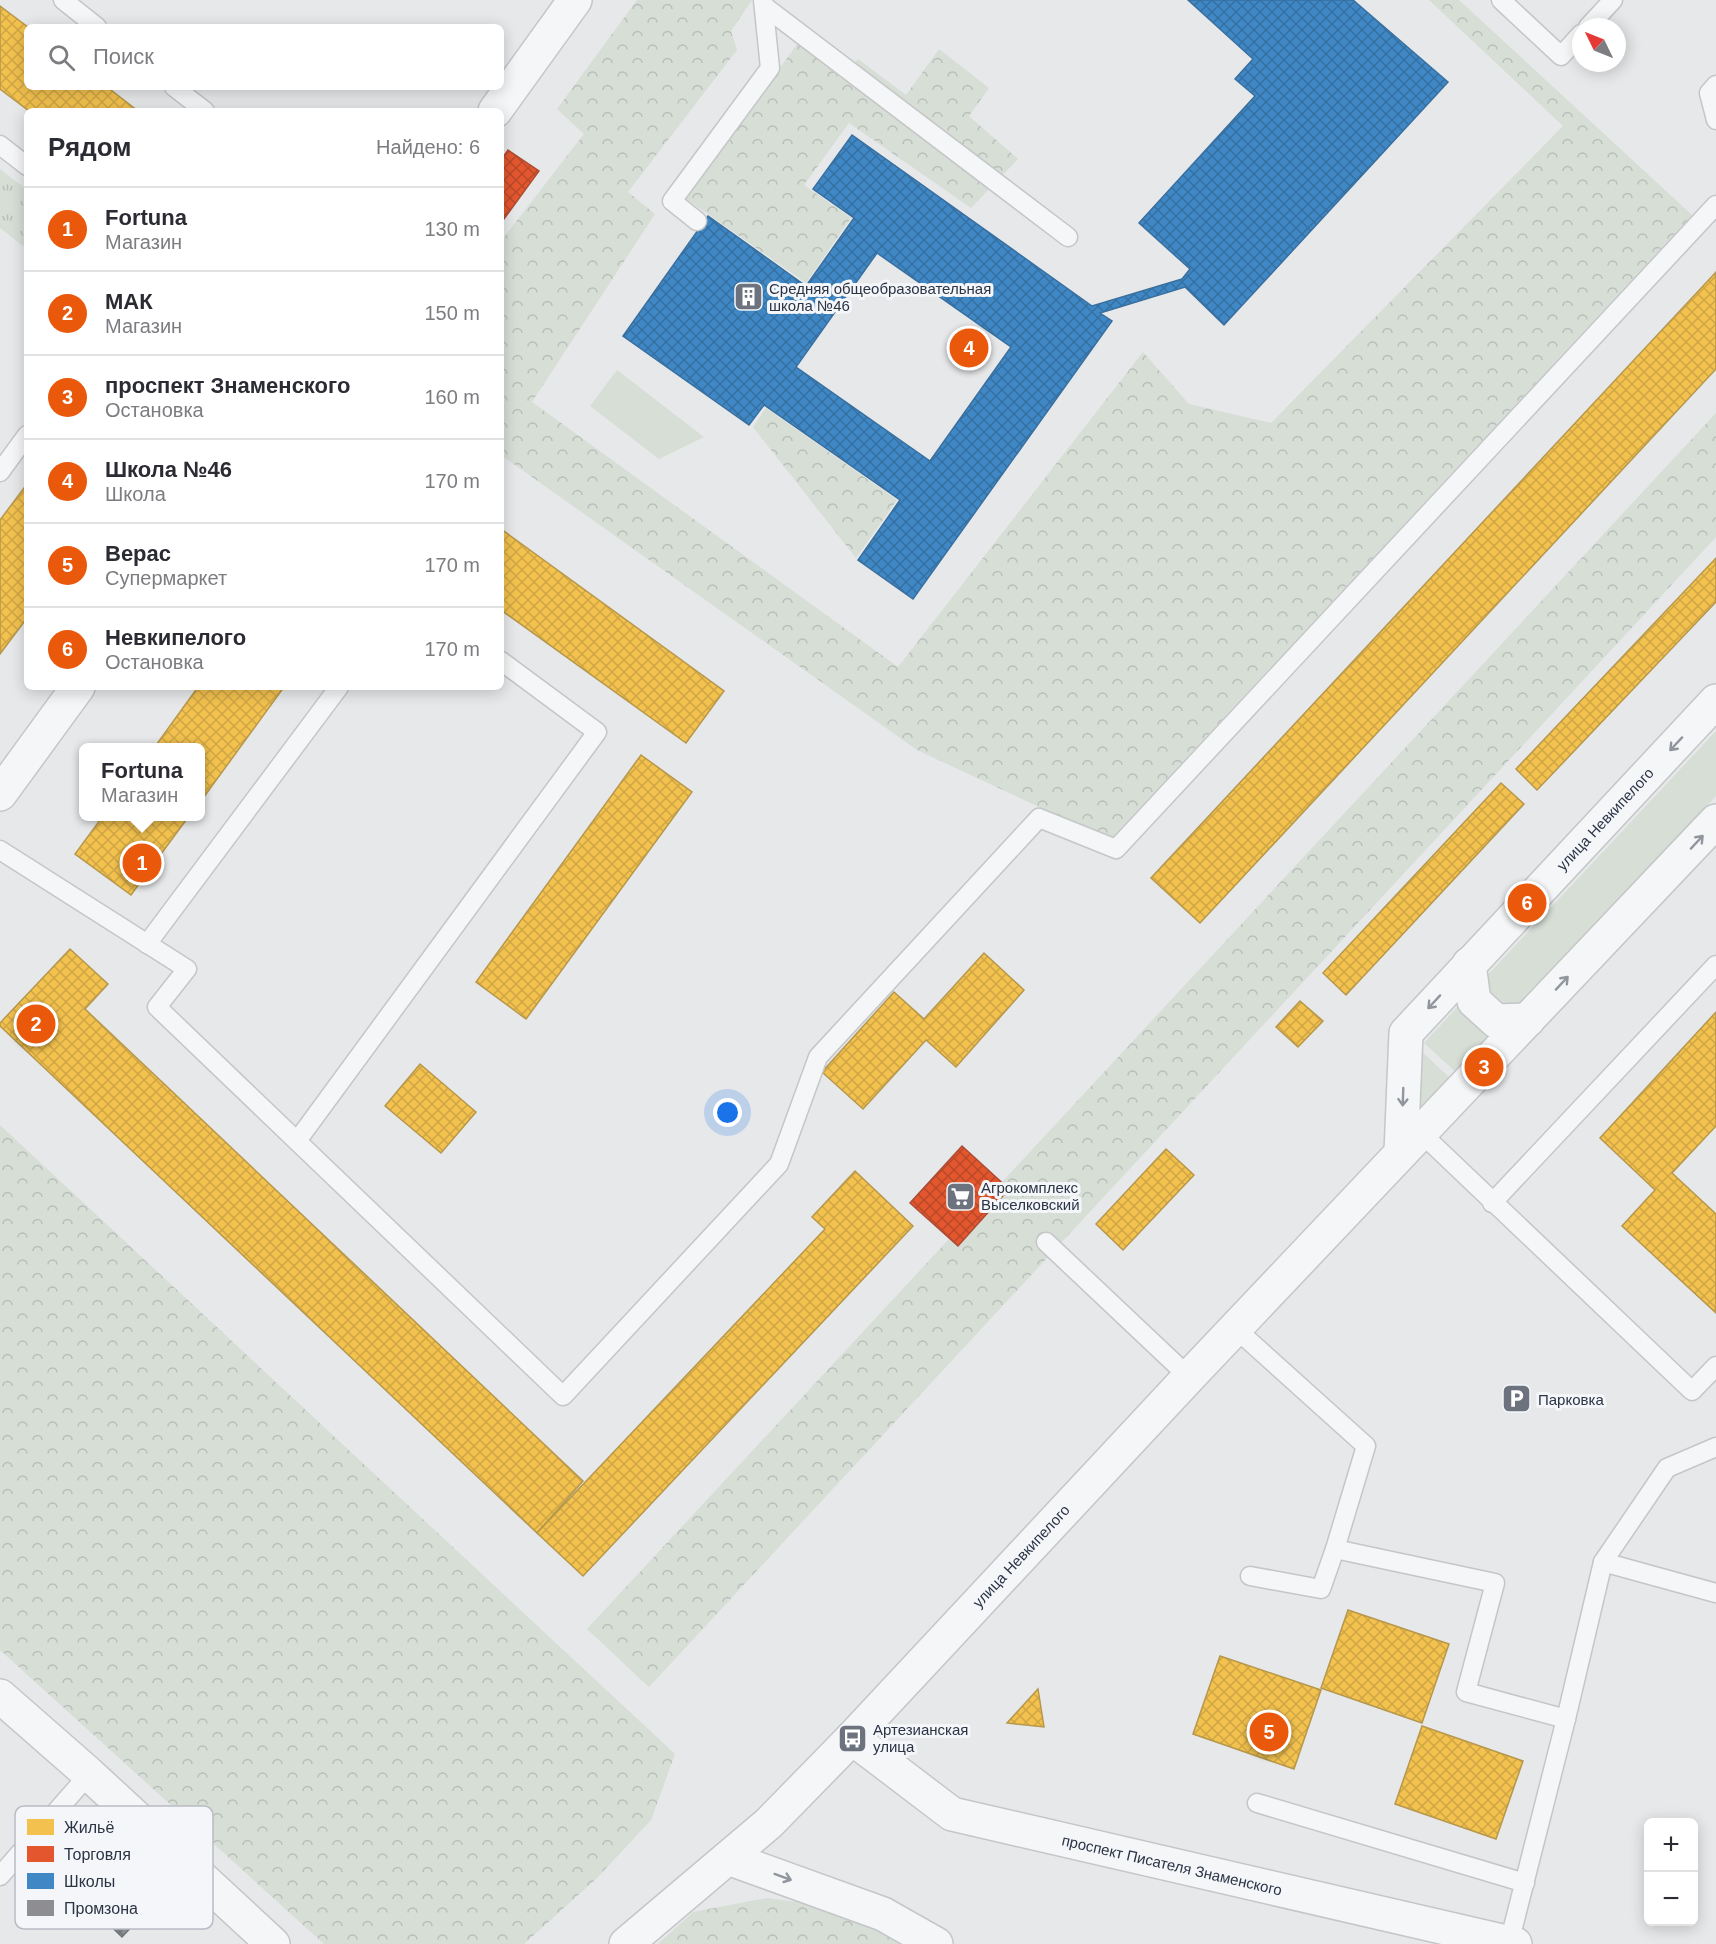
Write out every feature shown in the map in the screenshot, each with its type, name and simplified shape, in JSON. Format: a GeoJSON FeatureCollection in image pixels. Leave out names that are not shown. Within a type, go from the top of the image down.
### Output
{"type":"FeatureCollection","features":[{"type":"Feature","properties":{"kind":"street"},"geometry":{"type":"LineString","coordinates":[[497,108],[575,0]]}},
{"type":"Feature","properties":{"kind":"street"},"geometry":{"type":"LineString","coordinates":[[0,794],[76,690]]}},
{"type":"Feature","properties":{"kind":"street","name":"улица Невкипелого"},"geometry":{"type":"LineString","coordinates":[[1411,1143],[1406,1033],[1716,701]]}},
{"type":"Feature","properties":{"kind":"street","name":"улица Невкипелого"},"geometry":{"type":"LineString","coordinates":[[626,1944],[769,1823],[852,1738],[1235,1328],[1716,821]]}},
{"type":"Feature","properties":{"kind":"street"},"geometry":{"type":"LineString","coordinates":[[1469,964],[1474,1001],[1496,1021],[1528,1020]]}},
{"type":"Feature","properties":{"kind":"street"},"geometry":{"type":"LineString","coordinates":[[0,1696],[124,1806]]}},
{"type":"Feature","properties":{"kind":"street","name":"проспект Писателя Знаменского"},"geometry":{"type":"LineString","coordinates":[[852,1738],[952,1814],[1512,1943]]}},
{"type":"Feature","properties":{"kind":"street"},"geometry":{"type":"LineString","coordinates":[[728,1858],[883,1914],[936,1944]]}},
{"type":"Feature","properties":{"kind":"street"},"geometry":{"type":"LineString","coordinates":[[213,1889],[273,1944]]}},
{"type":"Feature","properties":{"kind":"lane"},"geometry":{"type":"LineString","coordinates":[[63,0],[93,24]]}},
{"type":"Feature","properties":{"kind":"lane"},"geometry":{"type":"LineString","coordinates":[[1501,0],[1561,56],[1572,44]]}},
{"type":"Feature","properties":{"kind":"lane"},"geometry":{"type":"LineString","coordinates":[[1596,18],[1613,0]]}},
{"type":"Feature","properties":{"kind":"lane"},"geometry":{"type":"LineString","coordinates":[[697,221],[672,201],[770,68],[763,3]]}},
{"type":"Feature","properties":{"kind":"lane"},"geometry":{"type":"LineString","coordinates":[[763,3],[1068,237]]}},
{"type":"Feature","properties":{"kind":"lane"},"geometry":{"type":"LineString","coordinates":[[1716,85],[1709,93],[1716,120]]}},
{"type":"Feature","properties":{"kind":"lane"},"geometry":{"type":"LineString","coordinates":[[178,90],[201,108]]}},
{"type":"Feature","properties":{"kind":"lane"},"geometry":{"type":"LineString","coordinates":[[0,145],[24,164]]}},
{"type":"Feature","properties":{"kind":"lane"},"geometry":{"type":"LineString","coordinates":[[0,850],[188,969],[157,1007],[563,1396],[779,1164],[818,1057],[1039,818],[1116,849],[1716,205]]}},
{"type":"Feature","properties":{"kind":"lane"},"geometry":{"type":"LineString","coordinates":[[0,472],[24,439]]}},
{"type":"Feature","properties":{"kind":"lane"},"geometry":{"type":"LineString","coordinates":[[297,1141],[597,732],[504,663]]}},
{"type":"Feature","properties":{"kind":"lane"},"geometry":{"type":"LineString","coordinates":[[147,944],[337,690]]}},
{"type":"Feature","properties":{"kind":"lane"},"geometry":{"type":"LineString","coordinates":[[1492,1203],[1716,965]]}},
{"type":"Feature","properties":{"kind":"lane"},"geometry":{"type":"LineString","coordinates":[[1411,1143],[1492,1203],[1692,1391],[1716,1366]]}},
{"type":"Feature","properties":{"kind":"lane"},"geometry":{"type":"LineString","coordinates":[[1046,1242],[1189,1377]]}},
{"type":"Feature","properties":{"kind":"lane"},"geometry":{"type":"LineString","coordinates":[[1235,1328],[1366,1446],[1321,1589],[1250,1575]]}},
{"type":"Feature","properties":{"kind":"lane"},"geometry":{"type":"LineString","coordinates":[[1512,1943],[1603,1562],[1667,1468],[1716,1447]]}},
{"type":"Feature","properties":{"kind":"lane"},"geometry":{"type":"LineString","coordinates":[[1335,1549],[1495,1583],[1466,1692],[1566,1719]]}},
{"type":"Feature","properties":{"kind":"lane"},"geometry":{"type":"LineString","coordinates":[[1603,1562],[1716,1593]]}},
{"type":"Feature","properties":{"kind":"lane"},"geometry":{"type":"LineString","coordinates":[[61,1806],[89,1774]]}},
{"type":"Feature","properties":{"kind":"lane"},"geometry":{"type":"LineString","coordinates":[[1257,1803],[1525,1883]]}},
{"type":"Feature","properties":{"kind":"lane"},"geometry":{"type":"LineString","coordinates":[[0,1876],[15,1859]]}},
{"type":"Feature","properties":{"kind":"green space"},"geometry":{"type":"Polygon","coordinates":[[[637,0],[752,0],[731,31],[737,50],[628,192],[655,214],[532,402],[898,667],[1143,352],[1189,404],[1271,423],[1563,126],[1429,0],[1459,0],[1692,215],[1110,840],[917,750],[504,457],[504,237],[584,134],[557,109],[637,0]]]}},
{"type":"Feature","properties":{"kind":"green space"},"geometry":{"type":"Polygon","coordinates":[[[798,43],[842,79],[858,59],[906,95],[939,49],[989,88],[969,116],[1018,159],[971,208],[849,123],[804,185],[851,218],[806,283],[685,198],[798,43]]]}},
{"type":"Feature","properties":{"kind":"green space"},"geometry":{"type":"Polygon","coordinates":[[[0,169],[24,188],[24,245],[0,228],[0,169]]]}},
{"type":"Feature","properties":{"kind":"green space"},"geometry":{"type":"Polygon","coordinates":[[[617,370],[704,437],[659,459],[590,406],[617,370]]]}},
{"type":"Feature","properties":{"kind":"green space"},"geometry":{"type":"Polygon","coordinates":[[[766,408],[897,500],[856,558],[753,427],[766,408]]]}},
{"type":"Feature","properties":{"kind":"green space"},"geometry":{"type":"Polygon","coordinates":[[[1716,413],[1716,537],[649,1687],[587,1629],[1716,413]]]}},
{"type":"Feature","properties":{"kind":"green space"},"geometry":{"type":"Polygon","coordinates":[[[1716,731],[1716,796],[1515,1013],[1503,1013],[1483,992],[1482,981],[1716,731]]]}},
{"type":"Feature","properties":{"kind":"green space"},"geometry":{"type":"Polygon","coordinates":[[[1464,1000],[1498,1032],[1459,1075],[1424,1043],[1464,1000]]]}},
{"type":"Feature","properties":{"kind":"green space"},"geometry":{"type":"Polygon","coordinates":[[[1419,1049],[1452,1080],[1412,1122],[1419,1049]]]}},
{"type":"Feature","properties":{"kind":"green space"},"geometry":{"type":"Polygon","coordinates":[[[0,1125],[675,1754],[651,1820],[597,1878],[524,1944],[324,1944],[213,1843],[213,1806],[172,1806],[0,1650],[0,1125]]]}},
{"type":"Feature","properties":{"kind":"green space"},"geometry":{"type":"Polygon","coordinates":[[[767,1898],[883,1914],[929,1944],[658,1944],[693,1912],[767,1898]]]}},
{"type":"Feature","properties":{"kind":"building: Жильё"},"geometry":{"type":"Polygon","coordinates":[[[0,6],[24,24],[24,90],[111,90],[134,108],[25,108],[0,89],[0,6]]]}},
{"type":"Feature","properties":{"kind":"building: Жильё"},"geometry":{"type":"Polygon","coordinates":[[[1716,272],[1716,369],[1200,923],[1151,878],[1716,272]]]}},
{"type":"Feature","properties":{"kind":"building: Жильё"},"geometry":{"type":"Polygon","coordinates":[[[24,488],[24,622],[0,654],[0,520],[24,488]]]}},
{"type":"Feature","properties":{"kind":"building: Жильё"},"geometry":{"type":"Polygon","coordinates":[[[504,531],[724,691],[686,743],[504,612],[504,531]]]}},
{"type":"Feature","properties":{"kind":"building: Жильё"},"geometry":{"type":"Polygon","coordinates":[[[1716,558],[1716,602],[1537,790],[1516,769],[1716,558]]]}},
{"type":"Feature","properties":{"kind":"building: Жильё"},"geometry":{"type":"Polygon","coordinates":[[[196,690],[282,690],[205,796],[205,743],[158,743],[196,690]]]}},
{"type":"Feature","properties":{"kind":"building: Жильё"},"geometry":{"type":"Polygon","coordinates":[[[641,755],[692,792],[526,1019],[476,982],[641,755]]]}},
{"type":"Feature","properties":{"kind":"building: Жильё"},"geometry":{"type":"Polygon","coordinates":[[[1501,783],[1524,804],[1346,995],[1323,973],[1501,783]]]}},
{"type":"Feature","properties":{"kind":"building: Жильё"},"geometry":{"type":"Polygon","coordinates":[[[99,821],[185,821],[131,895],[75,854],[99,821]]]}},
{"type":"Feature","properties":{"kind":"building: Жильё"},"geometry":{"type":"Polygon","coordinates":[[[70,949],[108,984],[85,1009],[583,1481],[537,1533],[0,1026],[0,1023],[70,949]]]}},
{"type":"Feature","properties":{"kind":"building: Жильё"},"geometry":{"type":"Polygon","coordinates":[[[984,953],[1024,990],[956,1067],[926,1040],[863,1109],[822,1072],[894,992],[924,1019],[984,953]]]}},
{"type":"Feature","properties":{"kind":"building: Жильё"},"geometry":{"type":"Polygon","coordinates":[[[1300,1001],[1323,1021],[1298,1047],[1276,1027],[1300,1001]]]}},
{"type":"Feature","properties":{"kind":"building: Жильё"},"geometry":{"type":"Polygon","coordinates":[[[1716,1012],[1716,1126],[1672,1173],[1716,1214],[1716,1313],[1622,1226],[1655,1190],[1600,1138],[1716,1012]]]}},
{"type":"Feature","properties":{"kind":"building: Жильё"},"geometry":{"type":"Polygon","coordinates":[[[420,1064],[476,1112],[441,1153],[385,1106],[420,1064]]]}},
{"type":"Feature","properties":{"kind":"building: Жильё"},"geometry":{"type":"Polygon","coordinates":[[[1166,1149],[1194,1175],[1123,1250],[1096,1224],[1166,1149]]]}},
{"type":"Feature","properties":{"kind":"building: Жильё"},"geometry":{"type":"Polygon","coordinates":[[[855,1171],[913,1226],[583,1576],[537,1533],[825,1229],[812,1217],[855,1171]]]}},
{"type":"Feature","properties":{"kind":"building: Жильё"},"geometry":{"type":"Polygon","coordinates":[[[1348,1610],[1449,1644],[1422,1723],[1321,1688],[1348,1610]]]}},
{"type":"Feature","properties":{"kind":"building: Жильё"},"geometry":{"type":"Polygon","coordinates":[[[1220,1656],[1321,1690],[1294,1769],[1193,1734],[1220,1656]]]}},
{"type":"Feature","properties":{"kind":"building: Жильё"},"geometry":{"type":"Polygon","coordinates":[[[1038,1689],[1044,1727],[1007,1723],[1038,1689]]]}},
{"type":"Feature","properties":{"kind":"building: Жильё"},"geometry":{"type":"Polygon","coordinates":[[[1422,1726],[1523,1761],[1496,1839],[1395,1804],[1422,1726]]]}},
{"type":"Feature","properties":{"kind":"building: Торговля"},"geometry":{"type":"Polygon","coordinates":[[[508,150],[539,171],[504,219],[504,156],[508,150]]]}},
{"type":"Feature","properties":{"kind":"building: Торговля","name":"Агрокомплекс Выселковский"},"geometry":{"type":"Polygon","coordinates":[[[962,1146],[1009,1189],[958,1246],[910,1203],[962,1146]]]}},
{"type":"Feature","properties":{"kind":"building: Школы","name":"Средняя общеобразовательная школа №46"},"geometry":{"type":"Polygon","coordinates":[[[1188,0],[1353,0],[1448,82],[1224,325],[1185,287],[1100,313],[1112,321],[913,599],[858,560],[900,500],[764,405],[749,425],[623,336],[708,216],[806,286],[854,218],[813,189],[852,135],[1092,306],[1182,279],[1190,269],[1139,223],[1255,96],[1235,79],[1253,59],[1188,0]],[[877,253],[796,367],[930,461],[1011,347],[877,253]]]}},
{"type":"Feature","properties":{"kind":"building: Промзона"},"geometry":{"type":"Polygon","coordinates":[[[114,1929],[130,1929],[122,1937],[114,1929]]]}},
{"type":"Feature","properties":{"kind":"place","name":"Средняя общеобразовательная школа №46"},"geometry":{"type":"Point","coordinates":[748,297]}},
{"type":"Feature","properties":{"kind":"place","name":"Школа №46"},"geometry":{"type":"Point","coordinates":[969,348]}},
{"type":"Feature","properties":{"kind":"place","name":"Fortuna"},"geometry":{"type":"Point","coordinates":[142,863]}},
{"type":"Feature","properties":{"kind":"place","name":"Невкипелого"},"geometry":{"type":"Point","coordinates":[1527,903]}},
{"type":"Feature","properties":{"kind":"place","name":"МАК"},"geometry":{"type":"Point","coordinates":[36,1024]}},
{"type":"Feature","properties":{"kind":"place","name":"проспект Знаменского"},"geometry":{"type":"Point","coordinates":[1484,1067]}},
{"type":"Feature","properties":{"kind":"place","name":"Агрокомплекс Выселковский"},"geometry":{"type":"Point","coordinates":[960,1196]}},
{"type":"Feature","properties":{"kind":"place","name":"Парковка"},"geometry":{"type":"Point","coordinates":[1517,1399]}},
{"type":"Feature","properties":{"kind":"place","name":"Верас"},"geometry":{"type":"Point","coordinates":[1269,1732]}},
{"type":"Feature","properties":{"kind":"place","name":"Артезианская улица"},"geometry":{"type":"Point","coordinates":[852,1738]}}]}
